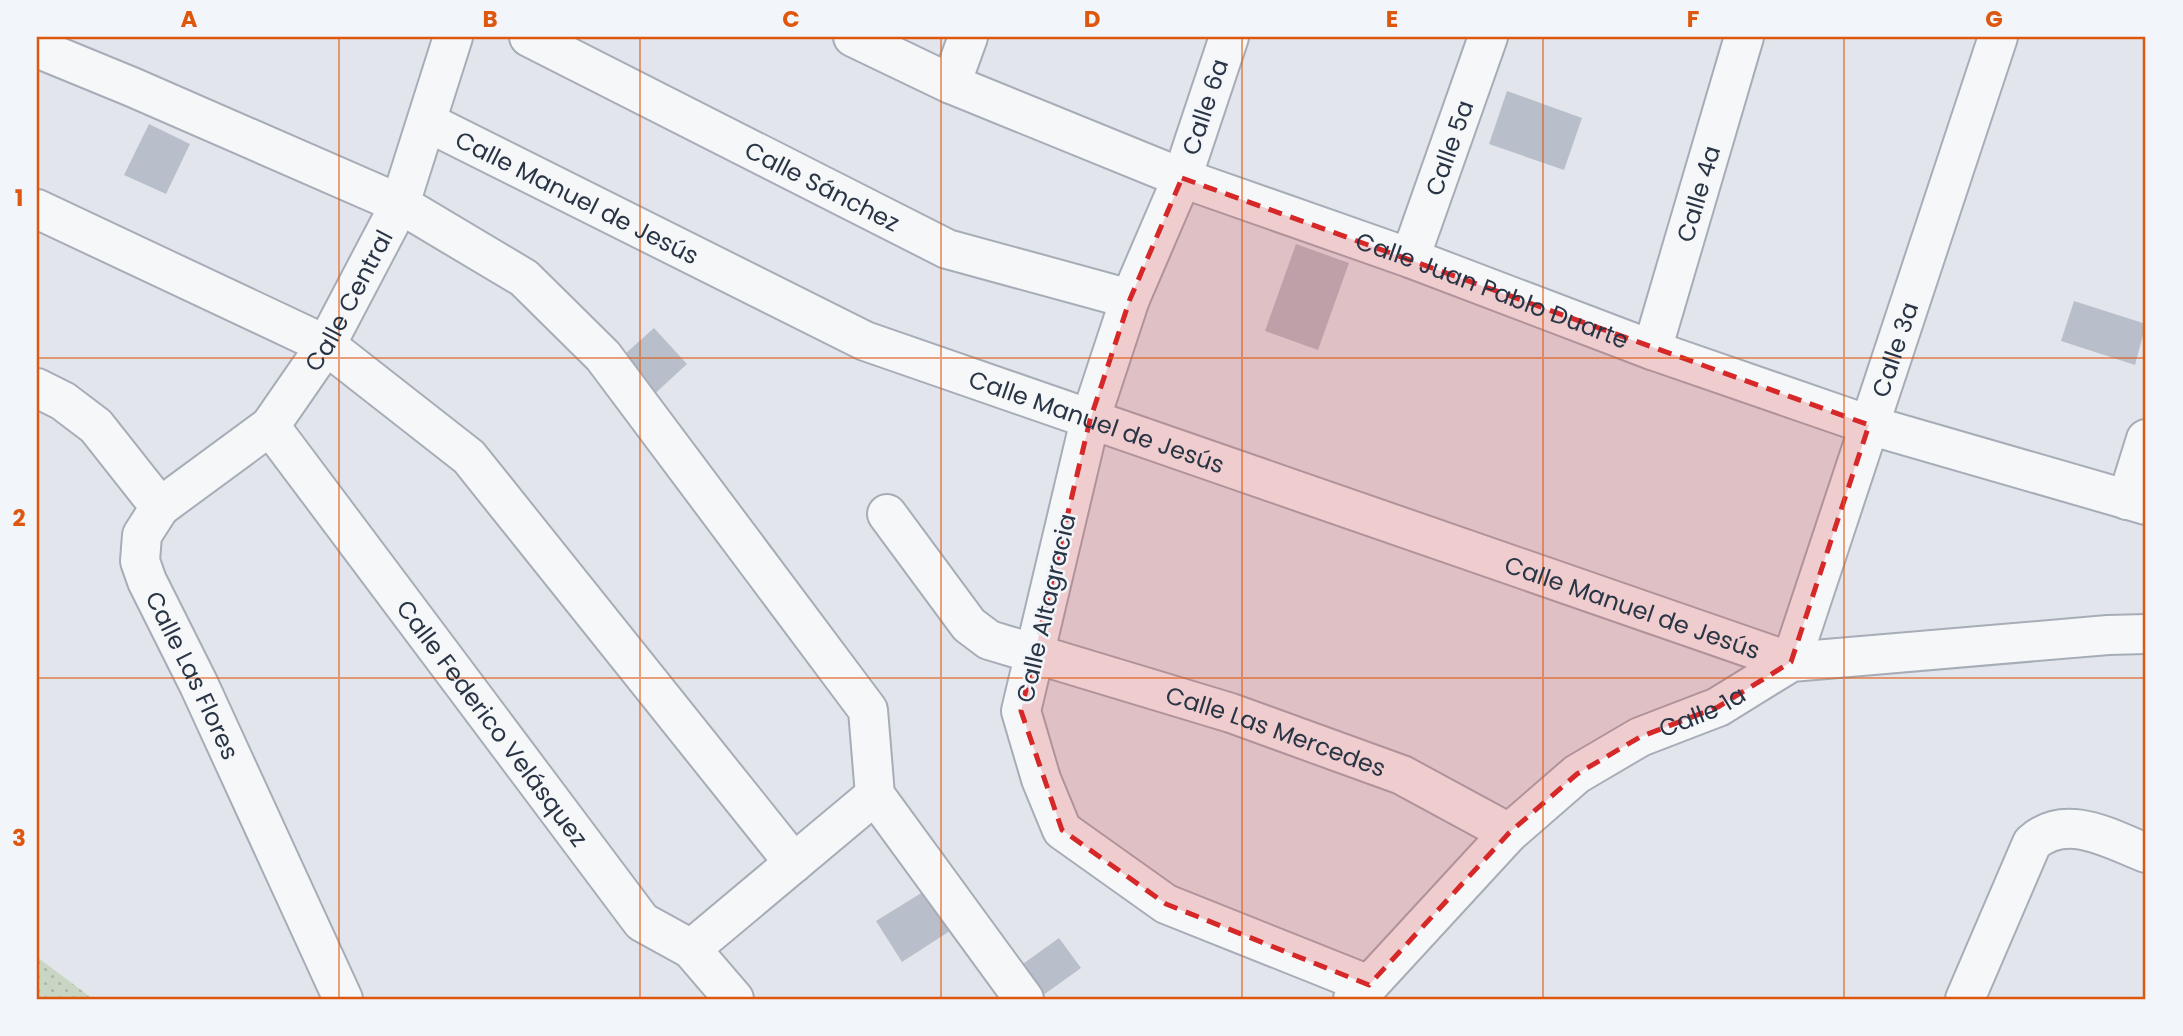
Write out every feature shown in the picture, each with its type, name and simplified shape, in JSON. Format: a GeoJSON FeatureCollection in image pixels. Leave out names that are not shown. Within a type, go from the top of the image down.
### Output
{"type":"FeatureCollection","features":[{"type":"Feature","properties":{"kind":"street","name":"Calle Central"},"geometry":{"type":"LineString","coordinates":[[159,507],[270,426],[326,345],[400,204],[453,37]]}},
{"type":"Feature","properties":{"kind":"street","name":"Calle Sánchez"},"geometry":{"type":"LineString","coordinates":[[529,37],[947,249],[1130,299]]}},
{"type":"Feature","properties":{"kind":"street","name":"Calle Juan Pablo Duarte"},"geometry":{"type":"LineString","coordinates":[[853,37],[951,84],[1182,178],[1410,258],[1652,350],[1869,425],[2136,503]]}},
{"type":"Feature","properties":{"kind":"street"},"geometry":{"type":"LineString","coordinates":[[951,84],[968,37]]}},
{"type":"Feature","properties":{"kind":"street","name":"Calle 6a"},"geometry":{"type":"LineString","coordinates":[[1182,178],[1229,37]]}},
{"type":"Feature","properties":{"kind":"street","name":"Calle 5a"},"geometry":{"type":"LineString","coordinates":[[1410,258],[1488,37]]}},
{"type":"Feature","properties":{"kind":"street","name":"Calle 4a"},"geometry":{"type":"LineString","coordinates":[[1652,350],[1744,37]]}},
{"type":"Feature","properties":{"kind":"street","name":"Calle 3a"},"geometry":{"type":"LineString","coordinates":[[1791,662],[1998,37]]}},
{"type":"Feature","properties":{"kind":"street"},"geometry":{"type":"LineString","coordinates":[[37,48],[400,204],[524,278],[603,356],[868,710],[875,795],[1024,999]]}},
{"type":"Feature","properties":{"kind":"street","name":"Calle Manuel de Jesús"},"geometry":{"type":"LineString","coordinates":[[427,122],[865,341],[1791,662]]}},
{"type":"Feature","properties":{"kind":"street","name":"Calle Altagracia"},"geometry":{"type":"LineString","coordinates":[[1182,178],[1130,299],[1090,420],[1021,711],[1041,779],[1062,830],[1166,904],[1361,992]]}},
{"type":"Feature","properties":{"kind":"street"},"geometry":{"type":"LineString","coordinates":[[37,209],[326,345],[469,457],[794,863]]}},
{"type":"Feature","properties":{"kind":"street"},"geometry":{"type":"LineString","coordinates":[[37,388],[63,401],[96,426],[159,507]]}},
{"type":"Feature","properties":{"kind":"street","name":"Calle Federico Velásquez"},"geometry":{"type":"LineString","coordinates":[[270,426],[642,922],[691,949],[734,999]]}},
{"type":"Feature","properties":{"kind":"street"},"geometry":{"type":"LineString","coordinates":[[2136,503],[2146,439]]}},
{"type":"Feature","properties":{"kind":"street","name":"Calle Las Flores"},"geometry":{"type":"LineString","coordinates":[[159,507],[142,536],[140,561],[147,581],[199,685],[343,999]]}},
{"type":"Feature","properties":{"kind":"street","name":"Calle Las Mercedes"},"geometry":{"type":"LineString","coordinates":[[887,514],[970,625],[989,640],[1231,713],[1402,775],[1509,833]]}},
{"type":"Feature","properties":{"kind":"street","name":"Calle 1a"},"geometry":{"type":"LineString","coordinates":[[1361,992],[1509,833],[1577,774],[1640,737],[1718,707],[1791,662],[2146,634]]}},
{"type":"Feature","properties":{"kind":"street"},"geometry":{"type":"LineString","coordinates":[[691,949],[875,795]]}},
{"type":"Feature","properties":{"kind":"street"},"geometry":{"type":"LineString","coordinates":[[1965,999],[2032,843],[2042,834],[2069,827],[2083,829],[2146,853]]}},
{"type":"Feature","properties":{"kind":"highlighted area"},"geometry":{"type":"Polygon","coordinates":[[[1182,178],[1869,425],[1791,662],[1718,707],[1640,737],[1577,774],[1509,833],[1369,985],[1166,904],[1062,830],[1021,711],[1090,420],[1130,299],[1182,178]]]}},
{"type":"Feature","properties":{"kind":"green space"},"geometry":{"type":"Polygon","coordinates":[[[37,957],[93,999],[37,999],[37,957]]]}},
{"type":"Feature","properties":{"kind":"building"},"geometry":{"type":"Polygon","coordinates":[[[1507,91],[1582,118],[1564,170],[1489,144],[1507,91]]]}},
{"type":"Feature","properties":{"kind":"building"},"geometry":{"type":"Polygon","coordinates":[[[149,124],[190,144],[166,194],[124,175],[149,124]]]}},
{"type":"Feature","properties":{"kind":"building"},"geometry":{"type":"Polygon","coordinates":[[[1296,244],[1349,263],[1318,350],[1265,331],[1296,244]]]}},
{"type":"Feature","properties":{"kind":"building"},"geometry":{"type":"Polygon","coordinates":[[[2074,301],[2146,324],[2135,365],[2061,341],[2074,301]]]}},
{"type":"Feature","properties":{"kind":"building"},"geometry":{"type":"Polygon","coordinates":[[[654,328],[687,364],[649,399],[615,363],[654,328]]]}},
{"type":"Feature","properties":{"kind":"building"},"geometry":{"type":"Polygon","coordinates":[[[931,887],[956,927],[902,962],[876,921],[931,887]]]}},
{"type":"Feature","properties":{"kind":"building"},"geometry":{"type":"Polygon","coordinates":[[[1059,938],[1081,968],[1042,996],[1020,966],[1059,938]]]}}]}
